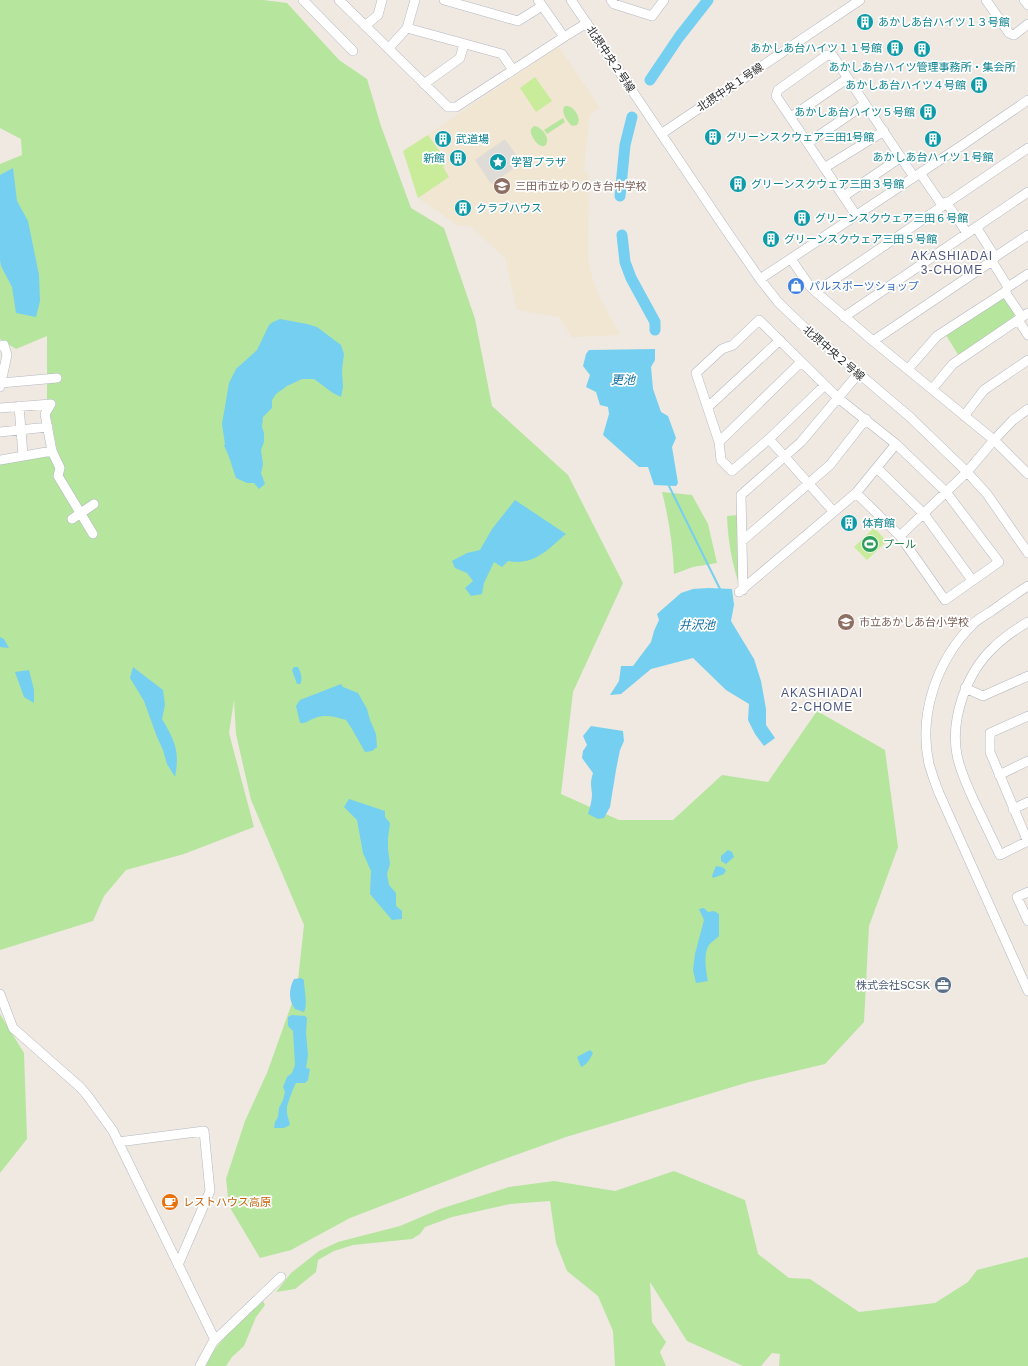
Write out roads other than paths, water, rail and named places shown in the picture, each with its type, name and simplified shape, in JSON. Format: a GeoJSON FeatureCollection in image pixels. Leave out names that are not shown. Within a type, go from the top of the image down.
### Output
{"type":"FeatureCollection","features":[{"type":"Feature","properties":{"kind":"street"},"geometry":{"type":"LineString","coordinates":[[303,0],[353,51]]}},
{"type":"Feature","properties":{"kind":"street"},"geometry":{"type":"LineString","coordinates":[[339,0],[448,107],[456,107],[564,37],[587,24]]}},
{"type":"Feature","properties":{"kind":"street"},"geometry":{"type":"LineString","coordinates":[[365,26],[378,14],[382,0]]}},
{"type":"Feature","properties":{"kind":"street"},"geometry":{"type":"LineString","coordinates":[[389,48],[407,28],[415,0]]}},
{"type":"Feature","properties":{"kind":"street"},"geometry":{"type":"LineString","coordinates":[[444,0],[518,21],[540,3],[564,37]]}},
{"type":"Feature","properties":{"kind":"street","name":"北摂中央２号線"},"geometry":{"type":"LineString","coordinates":[[571,0],[760,279],[778,302],[858,374],[916,423],[967,472],[987,494],[1028,553]]}},
{"type":"Feature","properties":{"kind":"street"},"geometry":{"type":"LineString","coordinates":[[611,0],[614,4],[652,16],[664,0]]}},
{"type":"Feature","properties":{"kind":"street","name":"北摂中央１号線"},"geometry":{"type":"LineString","coordinates":[[661,134],[860,0]]}},
{"type":"Feature","properties":{"kind":"street"},"geometry":{"type":"LineString","coordinates":[[986,0],[1009,33],[1014,35],[1028,24]]}},
{"type":"Feature","properties":{"kind":"street"},"geometry":{"type":"LineString","coordinates":[[1024,0],[1028,6]]}},
{"type":"Feature","properties":{"kind":"street"},"geometry":{"type":"LineString","coordinates":[[407,28],[502,54],[513,70]]}},
{"type":"Feature","properties":{"kind":"street"},"geometry":{"type":"LineString","coordinates":[[424,84],[460,58],[464,44]]}},
{"type":"Feature","properties":{"kind":"street"},"geometry":{"type":"LineString","coordinates":[[856,215],[776,96],[778,90],[828,55],[833,56],[901,157],[944,203],[967,233]]}},
{"type":"Feature","properties":{"kind":"street"},"geometry":{"type":"LineString","coordinates":[[791,117],[848,78]]}},
{"type":"Feature","properties":{"kind":"street"},"geometry":{"type":"LineString","coordinates":[[760,279],[1027,102]]}},
{"type":"Feature","properties":{"kind":"street"},"geometry":{"type":"LineString","coordinates":[[808,143],[865,104]]}},
{"type":"Feature","properties":{"kind":"street"},"geometry":{"type":"LineString","coordinates":[[824,168],[884,131]]}},
{"type":"Feature","properties":{"kind":"street"},"geometry":{"type":"LineString","coordinates":[[816,292],[944,203],[1028,148]]}},
{"type":"Feature","properties":{"kind":"street"},"geometry":{"type":"LineString","coordinates":[[844,196],[901,157]]}},
{"type":"Feature","properties":{"kind":"street"},"geometry":{"type":"LineString","coordinates":[[844,317],[1028,192]]}},
{"type":"Feature","properties":{"kind":"street"},"geometry":{"type":"LineString","coordinates":[[976,227],[1022,317],[1028,335]]}},
{"type":"Feature","properties":{"kind":"street"},"geometry":{"type":"LineString","coordinates":[[873,341],[1028,235]]}},
{"type":"Feature","properties":{"kind":"street"},"geometry":{"type":"LineString","coordinates":[[791,259],[809,285],[816,292],[964,416],[1024,462],[1028,474]]}},
{"type":"Feature","properties":{"kind":"street"},"geometry":{"type":"LineString","coordinates":[[908,369],[937,336],[1028,274]]}},
{"type":"Feature","properties":{"kind":"street"},"geometry":{"type":"LineString","coordinates":[[932,389],[954,364],[1022,317]]}},
{"type":"Feature","properties":{"kind":"street"},"geometry":{"type":"LineString","coordinates":[[825,385],[769,439],[732,471],[721,460],[719,442],[696,373],[722,349],[733,345],[759,320],[780,340],[801,362],[825,385],[838,398],[896,444],[946,492],[999,562],[945,600],[900,536],[856,493]]}},
{"type":"Feature","properties":{"kind":"street"},"geometry":{"type":"LineString","coordinates":[[708,407],[780,340]]}},
{"type":"Feature","properties":{"kind":"street"},"geometry":{"type":"LineString","coordinates":[[0,346],[4,345],[7,355],[0,385],[57,378]]}},
{"type":"Feature","properties":{"kind":"street"},"geometry":{"type":"LineString","coordinates":[[964,416],[984,390],[1028,360]]}},
{"type":"Feature","properties":{"kind":"street"},"geometry":{"type":"LineString","coordinates":[[719,442],[801,362]]}},
{"type":"Feature","properties":{"kind":"street"},"geometry":{"type":"LineString","coordinates":[[858,374],[801,442],[741,495],[741,592],[833,511],[856,493],[896,444]]}},
{"type":"Feature","properties":{"kind":"street"},"geometry":{"type":"LineString","coordinates":[[0,408],[52,404],[45,414],[52,451],[60,468],[58,476],[93,534]]}},
{"type":"Feature","properties":{"kind":"street"},"geometry":{"type":"LineString","coordinates":[[19,406],[23,455]]}},
{"type":"Feature","properties":{"kind":"street"},"geometry":{"type":"LineString","coordinates":[[900,536],[967,472],[1013,420],[1028,409]]}},
{"type":"Feature","properties":{"kind":"street"},"geometry":{"type":"LineString","coordinates":[[742,541],[810,484],[830,465],[866,419]]}},
{"type":"Feature","properties":{"kind":"street"},"geometry":{"type":"LineString","coordinates":[[0,432],[48,427]]}},
{"type":"Feature","properties":{"kind":"street"},"geometry":{"type":"LineString","coordinates":[[769,439],[833,511]]}},
{"type":"Feature","properties":{"kind":"street"},"geometry":{"type":"LineString","coordinates":[[4,462],[23,455],[52,451]]}},
{"type":"Feature","properties":{"kind":"street"},"geometry":{"type":"LineString","coordinates":[[877,468],[924,514],[972,580]]}},
{"type":"Feature","properties":{"kind":"street"},"geometry":{"type":"LineString","coordinates":[[72,519],[94,504]]}},
{"type":"Feature","properties":{"kind":"street"},"geometry":{"type":"LineString","coordinates":[[1028,586],[974,623],[962,636],[941,668],[934,684],[930,700],[926,731],[929,763],[939,793],[1028,991]]}},
{"type":"Feature","properties":{"kind":"street"},"geometry":{"type":"LineString","coordinates":[[1028,622],[1013,631],[993,647],[978,666],[965,688],[957,715],[957,754],[966,782],[1000,855],[1028,842],[990,752],[990,733],[1028,716]]}},
{"type":"Feature","properties":{"kind":"street"},"geometry":{"type":"LineString","coordinates":[[965,688],[983,696],[1028,676]]}},
{"type":"Feature","properties":{"kind":"street"},"geometry":{"type":"LineString","coordinates":[[999,775],[1028,761]]}},
{"type":"Feature","properties":{"kind":"street"},"geometry":{"type":"LineString","coordinates":[[1013,809],[1028,802]]}},
{"type":"Feature","properties":{"kind":"street"},"geometry":{"type":"LineString","coordinates":[[1028,892],[1017,897],[1028,921]]}},
{"type":"Feature","properties":{"kind":"street"},"geometry":{"type":"LineString","coordinates":[[0,994],[13,1028],[80,1087],[113,1131],[215,1340]]}},
{"type":"Feature","properties":{"kind":"street"},"geometry":{"type":"LineString","coordinates":[[118,1142],[204,1130],[210,1191],[178,1265]]}},
{"type":"Feature","properties":{"kind":"street"},"geometry":{"type":"LineString","coordinates":[[200,1366],[215,1340],[281,1277]]}},
{"type":"Feature","properties":{"kind":"water"},"geometry":{"type":"Polygon","coordinates":[[[13,168],[17,201],[28,221],[39,275],[40,301],[36,317],[16,313],[12,287],[1,266],[0,260],[0,175],[13,168]]]}},
{"type":"Feature","properties":{"kind":"water"},"geometry":{"type":"Polygon","coordinates":[[[280,319],[317,327],[341,345],[344,354],[342,370],[343,387],[341,397],[314,379],[302,379],[287,386],[276,394],[272,400],[272,408],[263,417],[262,427],[264,442],[261,450],[263,464],[261,473],[265,484],[259,489],[254,483],[247,483],[236,478],[224,446],[222,424],[229,383],[236,369],[257,350],[269,325],[280,319]]]}},
{"type":"Feature","properties":{"kind":"water","name":"更池"},"geometry":{"type":"Polygon","coordinates":[[[655,349],[655,360],[651,367],[653,389],[661,412],[668,416],[676,438],[672,447],[678,483],[676,486],[654,485],[648,467],[639,467],[603,435],[609,414],[608,407],[600,405],[596,392],[586,387],[590,375],[583,366],[586,354],[589,350],[655,349]]]}},
{"type":"Feature","properties":{"kind":"water"},"geometry":{"type":"Polygon","coordinates":[[[515,500],[566,534],[546,551],[533,559],[517,562],[508,561],[502,567],[494,562],[484,583],[482,594],[471,596],[465,588],[473,581],[467,573],[455,568],[452,561],[467,553],[480,550],[492,529],[515,500]]]}},
{"type":"Feature","properties":{"kind":"water","name":"井沢池"},"geometry":{"type":"Polygon","coordinates":[[[693,589],[732,589],[734,605],[731,621],[754,659],[761,681],[766,709],[766,725],[775,738],[764,746],[755,734],[748,720],[749,704],[726,690],[693,658],[651,669],[621,694],[610,695],[619,681],[621,666],[633,666],[651,642],[659,620],[657,614],[681,593],[693,589]]]}},
{"type":"Feature","properties":{"kind":"water"},"geometry":{"type":"Polygon","coordinates":[[[0,637],[4,639],[9,648],[0,647],[0,637]]]}},
{"type":"Feature","properties":{"kind":"water"},"geometry":{"type":"Polygon","coordinates":[[[133,667],[163,690],[165,705],[162,719],[173,740],[177,753],[175,777],[167,764],[144,701],[130,678],[133,667]]]}},
{"type":"Feature","properties":{"kind":"water"},"geometry":{"type":"Polygon","coordinates":[[[294,667],[298,667],[300,671],[300,684],[297,684],[292,670],[294,667]]]}},
{"type":"Feature","properties":{"kind":"water"},"geometry":{"type":"Polygon","coordinates":[[[29,670],[34,690],[34,703],[24,697],[15,672],[29,670]]]}},
{"type":"Feature","properties":{"kind":"water"},"geometry":{"type":"Polygon","coordinates":[[[341,684],[343,687],[358,693],[367,709],[376,734],[377,747],[372,751],[365,752],[346,720],[323,716],[300,723],[296,706],[300,700],[341,684]]]}},
{"type":"Feature","properties":{"kind":"water"},"geometry":{"type":"Polygon","coordinates":[[[591,726],[623,731],[624,741],[620,750],[610,807],[604,818],[598,819],[588,814],[592,799],[591,781],[593,773],[582,758],[583,751],[587,745],[583,736],[591,726]]]}},
{"type":"Feature","properties":{"kind":"water"},"geometry":{"type":"Polygon","coordinates":[[[349,799],[385,811],[385,817],[390,823],[388,849],[390,864],[387,874],[389,885],[396,893],[396,906],[402,911],[402,919],[392,920],[370,894],[371,871],[363,853],[357,820],[344,807],[349,799]]]}},
{"type":"Feature","properties":{"kind":"water"},"geometry":{"type":"Polygon","coordinates":[[[728,850],[732,852],[734,857],[726,864],[721,861],[721,856],[728,850]]]}},
{"type":"Feature","properties":{"kind":"water"},"geometry":{"type":"Polygon","coordinates":[[[716,866],[722,867],[726,870],[724,874],[713,878],[712,876],[716,866]]]}},
{"type":"Feature","properties":{"kind":"water"},"geometry":{"type":"Polygon","coordinates":[[[704,908],[708,912],[714,911],[719,914],[719,936],[707,948],[706,968],[708,981],[696,983],[693,970],[695,954],[704,920],[699,909],[704,908]]]}},
{"type":"Feature","properties":{"kind":"water"},"geometry":{"type":"Polygon","coordinates":[[[301,978],[304,980],[306,996],[304,1012],[295,1009],[290,998],[290,990],[294,979],[301,978]]]}},
{"type":"Feature","properties":{"kind":"water"},"geometry":{"type":"Polygon","coordinates":[[[292,1015],[305,1016],[307,1018],[306,1033],[308,1055],[306,1068],[310,1069],[308,1080],[305,1083],[296,1083],[287,1106],[287,1114],[290,1125],[284,1128],[274,1128],[285,1092],[283,1087],[287,1077],[292,1073],[295,1065],[293,1031],[288,1026],[288,1017],[292,1015]]]}},
{"type":"Feature","properties":{"kind":"water"},"geometry":{"type":"Polygon","coordinates":[[[590,1050],[593,1053],[592,1055],[587,1063],[581,1067],[577,1057],[590,1050]]]}},
{"type":"Feature","properties":{"kind":"waterway"},"geometry":{"type":"LineString","coordinates":[[650,80],[679,37],[708,0]]}},
{"type":"Feature","properties":{"kind":"waterway"},"geometry":{"type":"LineString","coordinates":[[620,196],[625,145],[632,117]]}},
{"type":"Feature","properties":{"kind":"waterway"},"geometry":{"type":"LineString","coordinates":[[622,235],[625,262],[631,278],[655,322],[655,330]]}},
{"type":"Feature","properties":{"kind":"waterway"},"geometry":{"type":"LineString","coordinates":[[669,486],[720,589]]}},
{"type":"Feature","properties":{"kind":"place","name":"あかしあ台ハイツ１３号館"},"geometry":{"type":"Point","coordinates":[865,22]}},
{"type":"Feature","properties":{"kind":"place","name":"あかしあ台ハイツ１１号館"},"geometry":{"type":"Point","coordinates":[895,48]}},
{"type":"Feature","properties":{"kind":"place","name":"あかしあ台ハイツ管理事務所・集会所"},"geometry":{"type":"Point","coordinates":[922,49]}},
{"type":"Feature","properties":{"kind":"place","name":"あかしあ台ハイツ４号館"},"geometry":{"type":"Point","coordinates":[979,85]}},
{"type":"Feature","properties":{"kind":"place","name":"あかしあ台ハイツ５号館"},"geometry":{"type":"Point","coordinates":[928,112]}},
{"type":"Feature","properties":{"kind":"place","name":"グリーンスクウェア三田1号館"},"geometry":{"type":"Point","coordinates":[713,137]}},
{"type":"Feature","properties":{"kind":"place","name":"武道場"},"geometry":{"type":"Point","coordinates":[443,139]}},
{"type":"Feature","properties":{"kind":"place","name":"あかしあ台ハイツ１号館"},"geometry":{"type":"Point","coordinates":[933,139]}},
{"type":"Feature","properties":{"kind":"place","name":"新館"},"geometry":{"type":"Point","coordinates":[458,158]}},
{"type":"Feature","properties":{"kind":"place","name":"学習プラザ"},"geometry":{"type":"Point","coordinates":[498,162]}},
{"type":"Feature","properties":{"kind":"place","name":"グリーンスクウェア三田３号館"},"geometry":{"type":"Point","coordinates":[738,184]}},
{"type":"Feature","properties":{"kind":"place","name":"三田市立ゆりのき台中学校"},"geometry":{"type":"Point","coordinates":[502,186]}},
{"type":"Feature","properties":{"kind":"place","name":"クラブハウス"},"geometry":{"type":"Point","coordinates":[463,208]}},
{"type":"Feature","properties":{"kind":"place","name":"グリーンスクウェア三田６号館"},"geometry":{"type":"Point","coordinates":[802,218]}},
{"type":"Feature","properties":{"kind":"place","name":"グリーンスクウェア三田５号館"},"geometry":{"type":"Point","coordinates":[771,239]}},
{"type":"Feature","properties":{"kind":"place","name":"パルスポーツショップ"},"geometry":{"type":"Point","coordinates":[796,286]}},
{"type":"Feature","properties":{"kind":"place","name":"体育館"},"geometry":{"type":"Point","coordinates":[849,523]}},
{"type":"Feature","properties":{"kind":"place","name":"プール"},"geometry":{"type":"Point","coordinates":[870,544]}},
{"type":"Feature","properties":{"kind":"place","name":"市立あかしあ台小学校"},"geometry":{"type":"Point","coordinates":[846,622]}},
{"type":"Feature","properties":{"kind":"place","name":"株式会社SCSK"},"geometry":{"type":"Point","coordinates":[943,985]}},
{"type":"Feature","properties":{"kind":"place","name":"レストハウス高原"},"geometry":{"type":"Point","coordinates":[170,1202]}},
{"type":"Feature","properties":{"kind":"district","name":"AKASHIADAI 3-CHOME"},"geometry":{"type":"Point","coordinates":[952,263]}},
{"type":"Feature","properties":{"kind":"district","name":"AKASHIADAI 2-CHOME"},"geometry":{"type":"Point","coordinates":[822,700]}}]}
